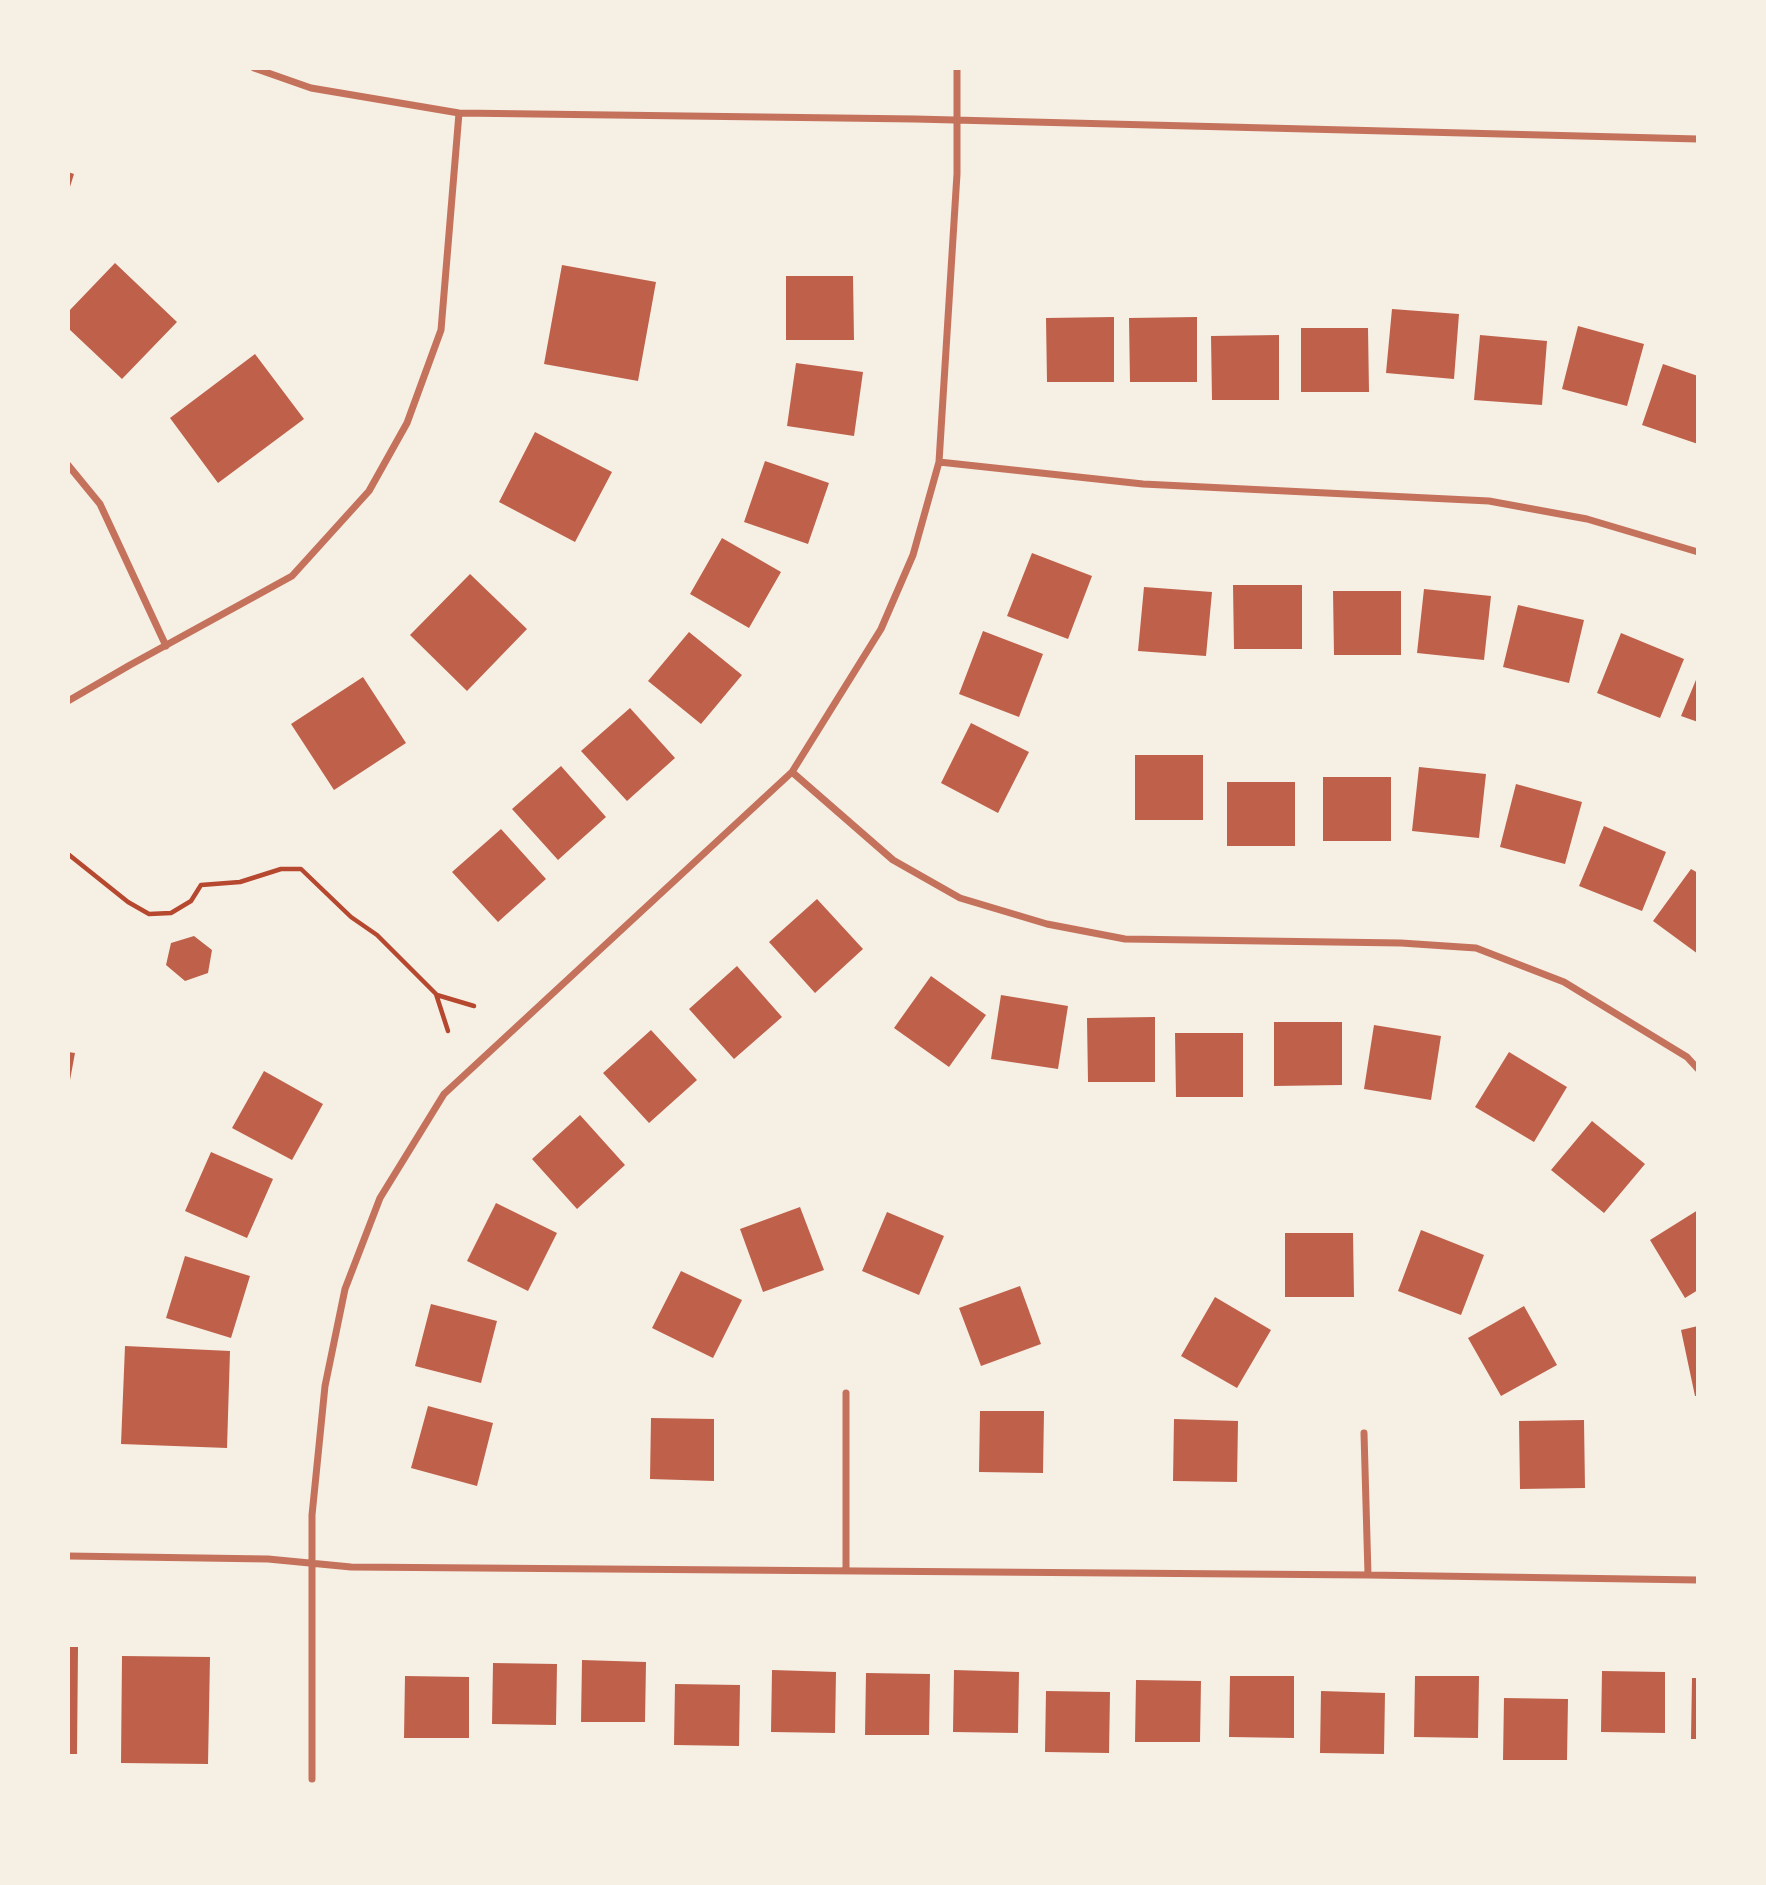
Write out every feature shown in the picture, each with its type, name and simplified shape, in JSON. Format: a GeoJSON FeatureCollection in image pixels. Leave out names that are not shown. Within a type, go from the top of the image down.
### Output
{"type":"FeatureCollection","features":[{"type":"Feature","properties":{"kind":"street"},"geometry":{"type":"LineString","coordinates":[[254,68],[311,88],[459,113],[957,120],[1698,139]]}},
{"type":"Feature","properties":{"kind":"street"},"geometry":{"type":"LineString","coordinates":[[312,1779],[312,1515],[325,1386],[345,1289],[384,1190],[444,1094],[792,772],[881,629],[913,555],[939,461],[957,174],[957,68]]}},
{"type":"Feature","properties":{"kind":"street"},"geometry":{"type":"LineString","coordinates":[[68,701],[292,576],[369,491],[407,423],[440,330],[459,113]]}},
{"type":"Feature","properties":{"kind":"street"},"geometry":{"type":"LineString","coordinates":[[939,461],[1143,484],[1489,501],[1587,519],[1698,552]]}},
{"type":"Feature","properties":{"kind":"street"},"geometry":{"type":"LineString","coordinates":[[68,465],[100,504],[166,646]]}},
{"type":"Feature","properties":{"kind":"street"},"geometry":{"type":"LineString","coordinates":[[792,772],[893,860],[960,898],[1047,924],[1125,939],[1401,943],[1476,948],[1564,982],[1687,1057],[1698,1069]]}},
{"type":"Feature","properties":{"kind":"street"},"geometry":{"type":"LineString","coordinates":[[846,1393],[846,1571]]}},
{"type":"Feature","properties":{"kind":"street"},"geometry":{"type":"LineString","coordinates":[[1364,1433],[1368,1575]]}},
{"type":"Feature","properties":{"kind":"street"},"geometry":{"type":"LineString","coordinates":[[68,1556],[268,1559],[351,1567],[1698,1580]]}},
{"type":"Feature","properties":{"kind":"path"},"geometry":{"type":"LineString","coordinates":[[68,855],[128,902],[149,914],[172,913],[191,901],[201,885],[240,882],[281,869],[302,869],[351,917],[377,935],[436,994],[448,1031]]}},
{"type":"Feature","properties":{"kind":"path"},"geometry":{"type":"LineString","coordinates":[[436,994],[474,1006]]}},
{"type":"Feature","properties":{"kind":"building"},"geometry":{"type":"Polygon","coordinates":[[[68,172],[74,174],[69,190],[68,190],[68,172]]]}},
{"type":"Feature","properties":{"kind":"building"},"geometry":{"type":"Polygon","coordinates":[[[115,263],[177,322],[122,379],[68,328],[68,312],[115,263]]]}},
{"type":"Feature","properties":{"kind":"building"},"geometry":{"type":"Polygon","coordinates":[[[562,265],[656,282],[638,381],[544,364],[562,265]]]}},
{"type":"Feature","properties":{"kind":"building"},"geometry":{"type":"Polygon","coordinates":[[[786,276],[853,276],[854,340],[786,340],[786,276]]]}},
{"type":"Feature","properties":{"kind":"building"},"geometry":{"type":"Polygon","coordinates":[[[1392,309],[1459,314],[1454,379],[1386,373],[1392,309]]]}},
{"type":"Feature","properties":{"kind":"building"},"geometry":{"type":"Polygon","coordinates":[[[1114,317],[1114,382],[1047,382],[1046,318],[1114,317]]]}},
{"type":"Feature","properties":{"kind":"building"},"geometry":{"type":"Polygon","coordinates":[[[1197,317],[1197,382],[1130,382],[1129,318],[1197,317]]]}},
{"type":"Feature","properties":{"kind":"building"},"geometry":{"type":"Polygon","coordinates":[[[1578,326],[1644,344],[1627,406],[1562,389],[1578,326]]]}},
{"type":"Feature","properties":{"kind":"building"},"geometry":{"type":"Polygon","coordinates":[[[1301,328],[1368,328],[1369,392],[1301,392],[1301,328]]]}},
{"type":"Feature","properties":{"kind":"building"},"geometry":{"type":"Polygon","coordinates":[[[1279,335],[1279,400],[1212,400],[1211,336],[1279,335]]]}},
{"type":"Feature","properties":{"kind":"building"},"geometry":{"type":"Polygon","coordinates":[[[1480,335],[1547,341],[1542,405],[1474,400],[1480,335]]]}},
{"type":"Feature","properties":{"kind":"building"},"geometry":{"type":"Polygon","coordinates":[[[255,354],[304,419],[218,483],[170,418],[255,354]]]}},
{"type":"Feature","properties":{"kind":"building"},"geometry":{"type":"Polygon","coordinates":[[[796,363],[863,372],[854,436],[787,426],[796,363]]]}},
{"type":"Feature","properties":{"kind":"building"},"geometry":{"type":"Polygon","coordinates":[[[1663,364],[1698,376],[1698,444],[1642,425],[1663,364]]]}},
{"type":"Feature","properties":{"kind":"building"},"geometry":{"type":"Polygon","coordinates":[[[535,432],[612,472],[575,542],[499,502],[535,432]]]}},
{"type":"Feature","properties":{"kind":"building"},"geometry":{"type":"Polygon","coordinates":[[[765,461],[829,483],[808,544],[744,522],[765,461]]]}},
{"type":"Feature","properties":{"kind":"building"},"geometry":{"type":"Polygon","coordinates":[[[722,538],[781,572],[749,628],[690,594],[722,538]]]}},
{"type":"Feature","properties":{"kind":"building"},"geometry":{"type":"Polygon","coordinates":[[[1032,553],[1092,576],[1068,639],[1007,616],[1032,553]]]}},
{"type":"Feature","properties":{"kind":"building"},"geometry":{"type":"Polygon","coordinates":[[[470,574],[527,629],[467,691],[410,635],[470,574]]]}},
{"type":"Feature","properties":{"kind":"building"},"geometry":{"type":"Polygon","coordinates":[[[1233,585],[1302,585],[1302,649],[1234,649],[1233,585]]]}},
{"type":"Feature","properties":{"kind":"building"},"geometry":{"type":"Polygon","coordinates":[[[1144,587],[1212,592],[1206,656],[1138,651],[1144,587]]]}},
{"type":"Feature","properties":{"kind":"building"},"geometry":{"type":"Polygon","coordinates":[[[1424,589],[1491,596],[1484,660],[1417,653],[1424,589]]]}},
{"type":"Feature","properties":{"kind":"building"},"geometry":{"type":"Polygon","coordinates":[[[1333,591],[1401,591],[1401,655],[1334,655],[1333,591]]]}},
{"type":"Feature","properties":{"kind":"building"},"geometry":{"type":"Polygon","coordinates":[[[1518,605],[1584,620],[1569,683],[1503,667],[1518,605]]]}},
{"type":"Feature","properties":{"kind":"building"},"geometry":{"type":"Polygon","coordinates":[[[983,631],[1043,654],[1019,717],[959,694],[983,631]]]}},
{"type":"Feature","properties":{"kind":"building"},"geometry":{"type":"Polygon","coordinates":[[[689,632],[742,675],[701,724],[648,681],[689,632]]]}},
{"type":"Feature","properties":{"kind":"building"},"geometry":{"type":"Polygon","coordinates":[[[1621,633],[1684,659],[1660,718],[1597,693],[1621,633]]]}},
{"type":"Feature","properties":{"kind":"building"},"geometry":{"type":"Polygon","coordinates":[[[1698,675],[1698,722],[1681,716],[1698,675]]]}},
{"type":"Feature","properties":{"kind":"building"},"geometry":{"type":"Polygon","coordinates":[[[363,677],[406,743],[334,790],[291,724],[363,677]]]}},
{"type":"Feature","properties":{"kind":"building"},"geometry":{"type":"Polygon","coordinates":[[[630,708],[675,758],[627,801],[581,751],[630,708]]]}},
{"type":"Feature","properties":{"kind":"building"},"geometry":{"type":"Polygon","coordinates":[[[971,723],[1029,752],[998,813],[941,783],[971,723]]]}},
{"type":"Feature","properties":{"kind":"building"},"geometry":{"type":"Polygon","coordinates":[[[1135,755],[1203,755],[1203,820],[1135,820],[1135,755]]]}},
{"type":"Feature","properties":{"kind":"building"},"geometry":{"type":"Polygon","coordinates":[[[561,766],[606,817],[558,860],[512,809],[561,766]]]}},
{"type":"Feature","properties":{"kind":"building"},"geometry":{"type":"Polygon","coordinates":[[[1419,767],[1486,774],[1479,838],[1412,831],[1419,767]]]}},
{"type":"Feature","properties":{"kind":"building"},"geometry":{"type":"Polygon","coordinates":[[[1323,777],[1391,777],[1391,841],[1323,841],[1323,777]]]}},
{"type":"Feature","properties":{"kind":"building"},"geometry":{"type":"Polygon","coordinates":[[[1227,782],[1295,782],[1295,846],[1227,846],[1227,782]]]}},
{"type":"Feature","properties":{"kind":"building"},"geometry":{"type":"Polygon","coordinates":[[[1516,784],[1582,802],[1565,864],[1500,847],[1516,784]]]}},
{"type":"Feature","properties":{"kind":"building"},"geometry":{"type":"Polygon","coordinates":[[[1604,826],[1666,852],[1642,911],[1579,886],[1604,826]]]}},
{"type":"Feature","properties":{"kind":"building"},"geometry":{"type":"Polygon","coordinates":[[[501,829],[546,879],[498,922],[452,872],[501,829]]]}},
{"type":"Feature","properties":{"kind":"building"},"geometry":{"type":"Polygon","coordinates":[[[1691,869],[1698,873],[1698,954],[1653,921],[1691,869]]]}},
{"type":"Feature","properties":{"kind":"building"},"geometry":{"type":"Polygon","coordinates":[[[817,899],[863,949],[815,993],[769,942],[817,899]]]}},
{"type":"Feature","properties":{"kind":"building"},"geometry":{"type":"Polygon","coordinates":[[[194,936],[212,950],[208,973],[185,981],[166,965],[171,943],[194,936]]]}},
{"type":"Feature","properties":{"kind":"building"},"geometry":{"type":"Polygon","coordinates":[[[737,966],[782,1017],[734,1059],[689,1009],[737,966]]]}},
{"type":"Feature","properties":{"kind":"building"},"geometry":{"type":"Polygon","coordinates":[[[931,976],[986,1015],[949,1067],[894,1028],[931,976]]]}},
{"type":"Feature","properties":{"kind":"building"},"geometry":{"type":"Polygon","coordinates":[[[1001,995],[1068,1006],[1058,1069],[991,1059],[1001,995]]]}},
{"type":"Feature","properties":{"kind":"building"},"geometry":{"type":"Polygon","coordinates":[[[1155,1017],[1155,1082],[1088,1082],[1087,1018],[1155,1017]]]}},
{"type":"Feature","properties":{"kind":"building"},"geometry":{"type":"Polygon","coordinates":[[[1274,1022],[1342,1022],[1342,1085],[1274,1086],[1274,1022]]]}},
{"type":"Feature","properties":{"kind":"building"},"geometry":{"type":"Polygon","coordinates":[[[1374,1025],[1441,1036],[1431,1100],[1364,1089],[1374,1025]]]}},
{"type":"Feature","properties":{"kind":"building"},"geometry":{"type":"Polygon","coordinates":[[[651,1030],[697,1080],[649,1123],[603,1073],[651,1030]]]}},
{"type":"Feature","properties":{"kind":"building"},"geometry":{"type":"Polygon","coordinates":[[[1175,1033],[1243,1033],[1243,1097],[1176,1097],[1175,1033]]]}},
{"type":"Feature","properties":{"kind":"building"},"geometry":{"type":"Polygon","coordinates":[[[68,1052],[75,1053],[70,1080],[68,1080],[68,1052]]]}},
{"type":"Feature","properties":{"kind":"building"},"geometry":{"type":"Polygon","coordinates":[[[1509,1052],[1567,1087],[1534,1142],[1475,1107],[1509,1052]]]}},
{"type":"Feature","properties":{"kind":"building"},"geometry":{"type":"Polygon","coordinates":[[[264,1071],[323,1104],[292,1160],[232,1128],[264,1071]]]}},
{"type":"Feature","properties":{"kind":"building"},"geometry":{"type":"Polygon","coordinates":[[[580,1115],[625,1165],[577,1209],[532,1159],[580,1115]]]}},
{"type":"Feature","properties":{"kind":"building"},"geometry":{"type":"Polygon","coordinates":[[[1592,1121],[1645,1164],[1604,1213],[1551,1170],[1592,1121]]]}},
{"type":"Feature","properties":{"kind":"building"},"geometry":{"type":"Polygon","coordinates":[[[211,1152],[273,1179],[247,1238],[185,1211],[211,1152]]]}},
{"type":"Feature","properties":{"kind":"building"},"geometry":{"type":"Polygon","coordinates":[[[496,1203],[557,1233],[528,1291],[467,1261],[496,1203]]]}},
{"type":"Feature","properties":{"kind":"building"},"geometry":{"type":"Polygon","coordinates":[[[800,1207],[824,1270],[763,1292],[740,1229],[800,1207]]]}},
{"type":"Feature","properties":{"kind":"building"},"geometry":{"type":"Polygon","coordinates":[[[1698,1210],[1698,1290],[1685,1298],[1650,1240],[1698,1210]]]}},
{"type":"Feature","properties":{"kind":"building"},"geometry":{"type":"Polygon","coordinates":[[[887,1212],[944,1236],[919,1295],[862,1271],[887,1212]]]}},
{"type":"Feature","properties":{"kind":"building"},"geometry":{"type":"Polygon","coordinates":[[[1421,1230],[1484,1255],[1461,1315],[1398,1291],[1421,1230]]]}},
{"type":"Feature","properties":{"kind":"building"},"geometry":{"type":"Polygon","coordinates":[[[1285,1233],[1353,1233],[1354,1297],[1285,1297],[1285,1233]]]}},
{"type":"Feature","properties":{"kind":"building"},"geometry":{"type":"Polygon","coordinates":[[[185,1256],[250,1276],[231,1338],[166,1318],[185,1256]]]}},
{"type":"Feature","properties":{"kind":"building"},"geometry":{"type":"Polygon","coordinates":[[[681,1271],[742,1300],[713,1358],[652,1328],[681,1271]]]}},
{"type":"Feature","properties":{"kind":"building"},"geometry":{"type":"Polygon","coordinates":[[[1020,1286],[1041,1344],[981,1366],[959,1308],[1020,1286]]]}},
{"type":"Feature","properties":{"kind":"building"},"geometry":{"type":"Polygon","coordinates":[[[1215,1297],[1271,1330],[1237,1388],[1181,1356],[1215,1297]]]}},
{"type":"Feature","properties":{"kind":"building"},"geometry":{"type":"Polygon","coordinates":[[[431,1304],[497,1321],[481,1383],[415,1366],[431,1304]]]}},
{"type":"Feature","properties":{"kind":"building"},"geometry":{"type":"Polygon","coordinates":[[[1524,1306],[1557,1365],[1501,1396],[1468,1338],[1524,1306]]]}},
{"type":"Feature","properties":{"kind":"building"},"geometry":{"type":"Polygon","coordinates":[[[1698,1326],[1698,1396],[1695,1396],[1681,1330],[1698,1326]]]}},
{"type":"Feature","properties":{"kind":"building"},"geometry":{"type":"Polygon","coordinates":[[[125,1346],[230,1351],[227,1448],[121,1444],[125,1346]]]}},
{"type":"Feature","properties":{"kind":"building"},"geometry":{"type":"Polygon","coordinates":[[[428,1406],[493,1423],[477,1486],[411,1468],[428,1406]]]}},
{"type":"Feature","properties":{"kind":"building"},"geometry":{"type":"Polygon","coordinates":[[[980,1411],[1044,1411],[1043,1473],[979,1472],[980,1411]]]}},
{"type":"Feature","properties":{"kind":"building"},"geometry":{"type":"Polygon","coordinates":[[[651,1418],[714,1419],[714,1481],[650,1479],[651,1418]]]}},
{"type":"Feature","properties":{"kind":"building"},"geometry":{"type":"Polygon","coordinates":[[[1174,1419],[1238,1421],[1237,1482],[1173,1481],[1174,1419]]]}},
{"type":"Feature","properties":{"kind":"building"},"geometry":{"type":"Polygon","coordinates":[[[1584,1420],[1585,1488],[1520,1489],[1519,1421],[1584,1420]]]}},
{"type":"Feature","properties":{"kind":"building"},"geometry":{"type":"Polygon","coordinates":[[[68,1647],[78,1647],[77,1754],[68,1754],[68,1647]]]}},
{"type":"Feature","properties":{"kind":"building"},"geometry":{"type":"Polygon","coordinates":[[[122,1656],[210,1657],[208,1764],[121,1763],[122,1656]]]}},
{"type":"Feature","properties":{"kind":"building"},"geometry":{"type":"Polygon","coordinates":[[[582,1660],[646,1662],[645,1722],[581,1722],[582,1660]]]}},
{"type":"Feature","properties":{"kind":"building"},"geometry":{"type":"Polygon","coordinates":[[[493,1663],[557,1664],[556,1725],[492,1724],[493,1663]]]}},
{"type":"Feature","properties":{"kind":"building"},"geometry":{"type":"Polygon","coordinates":[[[772,1670],[836,1672],[835,1733],[771,1732],[772,1670]]]}},
{"type":"Feature","properties":{"kind":"building"},"geometry":{"type":"Polygon","coordinates":[[[954,1670],[1019,1672],[1018,1733],[953,1732],[954,1670]]]}},
{"type":"Feature","properties":{"kind":"building"},"geometry":{"type":"Polygon","coordinates":[[[1602,1671],[1665,1672],[1665,1733],[1601,1732],[1602,1671]]]}},
{"type":"Feature","properties":{"kind":"building"},"geometry":{"type":"Polygon","coordinates":[[[866,1673],[930,1674],[929,1735],[865,1735],[866,1673]]]}},
{"type":"Feature","properties":{"kind":"building"},"geometry":{"type":"Polygon","coordinates":[[[405,1676],[469,1677],[469,1738],[404,1738],[405,1676]]]}},
{"type":"Feature","properties":{"kind":"building"},"geometry":{"type":"Polygon","coordinates":[[[1230,1676],[1294,1676],[1294,1738],[1229,1737],[1230,1676]]]}},
{"type":"Feature","properties":{"kind":"building"},"geometry":{"type":"Polygon","coordinates":[[[1415,1676],[1479,1676],[1478,1738],[1414,1737],[1415,1676]]]}},
{"type":"Feature","properties":{"kind":"building"},"geometry":{"type":"Polygon","coordinates":[[[1692,1678],[1698,1678],[1698,1739],[1691,1739],[1692,1678]]]}},
{"type":"Feature","properties":{"kind":"building"},"geometry":{"type":"Polygon","coordinates":[[[1136,1680],[1201,1681],[1200,1742],[1135,1742],[1136,1680]]]}},
{"type":"Feature","properties":{"kind":"building"},"geometry":{"type":"Polygon","coordinates":[[[675,1684],[740,1685],[739,1746],[674,1745],[675,1684]]]}},
{"type":"Feature","properties":{"kind":"building"},"geometry":{"type":"Polygon","coordinates":[[[1046,1691],[1110,1692],[1109,1753],[1045,1752],[1046,1691]]]}},
{"type":"Feature","properties":{"kind":"building"},"geometry":{"type":"Polygon","coordinates":[[[1321,1691],[1385,1693],[1384,1754],[1320,1753],[1321,1691]]]}},
{"type":"Feature","properties":{"kind":"building"},"geometry":{"type":"Polygon","coordinates":[[[1504,1698],[1568,1699],[1567,1760],[1503,1760],[1504,1698]]]}}]}
